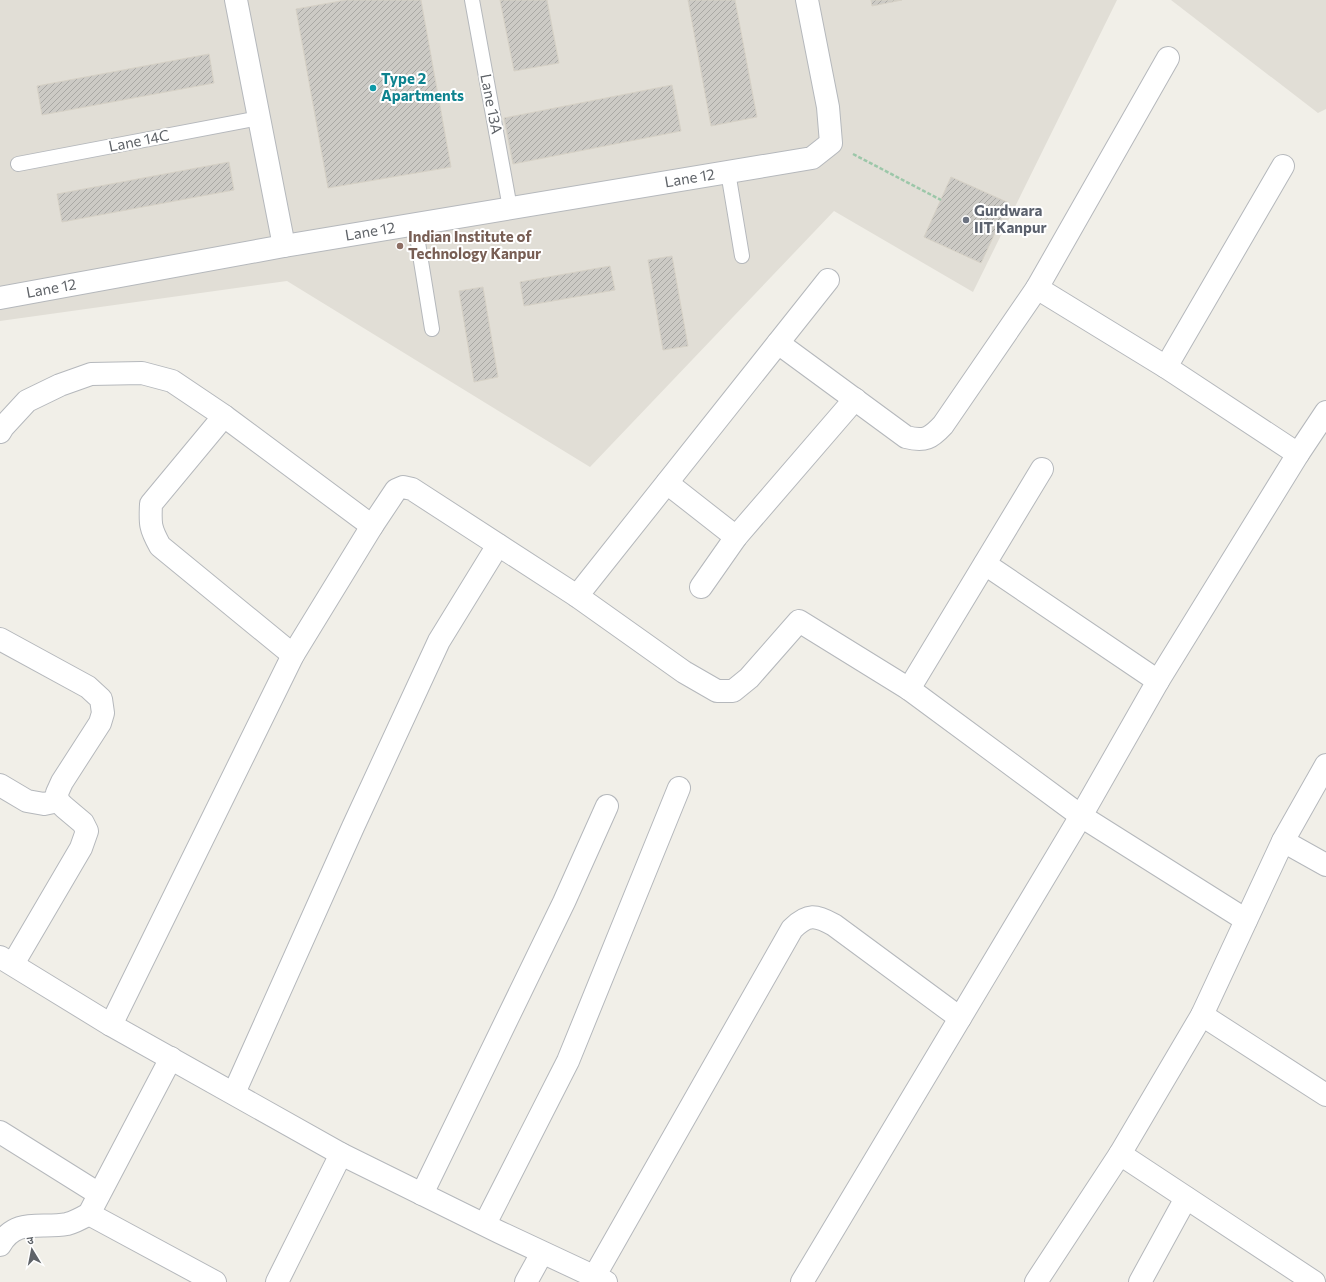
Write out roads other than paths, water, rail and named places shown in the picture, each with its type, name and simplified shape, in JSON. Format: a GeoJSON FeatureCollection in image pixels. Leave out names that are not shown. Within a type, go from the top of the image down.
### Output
{"type":"FeatureCollection","features":[{"type":"Feature","properties":{"kind":"street"},"geometry":{"type":"LineString","coordinates":[[236,0],[284,246]]}},
{"type":"Feature","properties":{"kind":"street","name":"Lane 12"},"geometry":{"type":"LineString","coordinates":[[0,298],[284,246],[812,158],[831,144],[828,107],[807,0]]}},
{"type":"Feature","properties":{"kind":"street"},"geometry":{"type":"LineString","coordinates":[[778,343],[906,437],[917,440],[928,439],[943,425],[1037,288],[1168,58]]}},
{"type":"Feature","properties":{"kind":"street"},"geometry":{"type":"LineString","coordinates":[[1166,367],[1283,166]]}},
{"type":"Feature","properties":{"kind":"street"},"geometry":{"type":"LineString","coordinates":[[577,596],[828,280]]}},
{"type":"Feature","properties":{"kind":"street"},"geometry":{"type":"LineString","coordinates":[[1037,288],[1166,367],[1298,454]]}},
{"type":"Feature","properties":{"kind":"street"},"geometry":{"type":"LineString","coordinates":[[0,432],[26,401],[60,385],[91,374],[142,373],[172,381],[224,416],[372,526]]}},
{"type":"Feature","properties":{"kind":"street"},"geometry":{"type":"LineString","coordinates":[[701,587],[736,537],[855,399]]}},
{"type":"Feature","properties":{"kind":"street"},"geometry":{"type":"LineString","coordinates":[[802,1282],[1081,816],[1158,681],[1298,454],[1326,412]]}},
{"type":"Feature","properties":{"kind":"street"},"geometry":{"type":"LineString","coordinates":[[224,416],[151,504],[150,523],[152,532],[160,546],[293,655]]}},
{"type":"Feature","properties":{"kind":"street"},"geometry":{"type":"LineString","coordinates":[[909,689],[1042,469]]}},
{"type":"Feature","properties":{"kind":"street"},"geometry":{"type":"LineString","coordinates":[[667,483],[736,537]]}},
{"type":"Feature","properties":{"kind":"street"},"geometry":{"type":"LineString","coordinates":[[111,1025],[293,655],[372,526],[396,490],[403,488],[412,489],[577,596],[684,672],[717,691],[733,691],[749,678],[799,621],[909,689],[1081,816],[1246,920]]}},
{"type":"Feature","properties":{"kind":"street"},"geometry":{"type":"LineString","coordinates":[[234,1093],[349,834],[439,641],[498,545]]}},
{"type":"Feature","properties":{"kind":"street"},"geometry":{"type":"LineString","coordinates":[[985,564],[1158,681]]}},
{"type":"Feature","properties":{"kind":"street"},"geometry":{"type":"LineString","coordinates":[[0,639],[88,687],[101,699],[103,713],[100,723],[62,782],[57,793],[58,801],[64,808],[83,823],[87,831],[81,848],[6,961],[111,1025],[341,1154],[499,1232],[600,1279],[792,929],[800,920],[811,917],[822,918],[834,925],[960,1018]]}},
{"type":"Feature","properties":{"kind":"street"},"geometry":{"type":"LineString","coordinates":[[1036,1282],[1120,1154],[1202,1015],[1283,841],[1326,765]]}},
{"type":"Feature","properties":{"kind":"street"},"geometry":{"type":"LineString","coordinates":[[0,786],[27,801],[44,804],[58,801]]}},
{"type":"Feature","properties":{"kind":"street"},"geometry":{"type":"LineString","coordinates":[[485,1224],[568,1061],[680,788]]}},
{"type":"Feature","properties":{"kind":"street"},"geometry":{"type":"LineString","coordinates":[[422,1194],[564,902],[607,806]]}},
{"type":"Feature","properties":{"kind":"street"},"geometry":{"type":"LineString","coordinates":[[1283,841],[1326,865]]}},
{"type":"Feature","properties":{"kind":"street"},"geometry":{"type":"LineString","coordinates":[[1202,1015],[1326,1095]]}},
{"type":"Feature","properties":{"kind":"street"},"geometry":{"type":"LineString","coordinates":[[0,1245],[5,1236],[18,1228],[25,1226],[66,1224],[77,1221],[89,1214],[171,1058]]}},
{"type":"Feature","properties":{"kind":"street"},"geometry":{"type":"LineString","coordinates":[[0,1132],[99,1194]]}},
{"type":"Feature","properties":{"kind":"street"},"geometry":{"type":"LineString","coordinates":[[277,1282],[341,1154]]}},
{"type":"Feature","properties":{"kind":"street"},"geometry":{"type":"LineString","coordinates":[[1120,1154],[1314,1282]]}},
{"type":"Feature","properties":{"kind":"street"},"geometry":{"type":"LineString","coordinates":[[1140,1282],[1186,1198]]}},
{"type":"Feature","properties":{"kind":"street"},"geometry":{"type":"LineString","coordinates":[[89,1214],[215,1282]]}},
{"type":"Feature","properties":{"kind":"street"},"geometry":{"type":"LineString","coordinates":[[526,1282],[542,1252]]}},
{"type":"Feature","properties":{"kind":"lane","name":"Lane 13A"},"geometry":{"type":"LineString","coordinates":[[472,0],[510,208]]}},
{"type":"Feature","properties":{"kind":"lane","name":"Lane 14C"},"geometry":{"type":"LineString","coordinates":[[18,164],[259,118]]}},
{"type":"Feature","properties":{"kind":"lane"},"geometry":{"type":"LineString","coordinates":[[728,172],[742,256]]}},
{"type":"Feature","properties":{"kind":"lane"},"geometry":{"type":"LineString","coordinates":[[415,224],[432,329]]}},
{"type":"Feature","properties":{"kind":"place","name":"Type 2 Apartments"},"geometry":{"type":"Point","coordinates":[373,88]}},
{"type":"Feature","properties":{"kind":"place","name":"Gurdwara IIT Kanpur"},"geometry":{"type":"Point","coordinates":[966,220]}},
{"type":"Feature","properties":{"kind":"place","name":"Indian Institute of Technology Kanpur"},"geometry":{"type":"Point","coordinates":[400,246]}}]}
